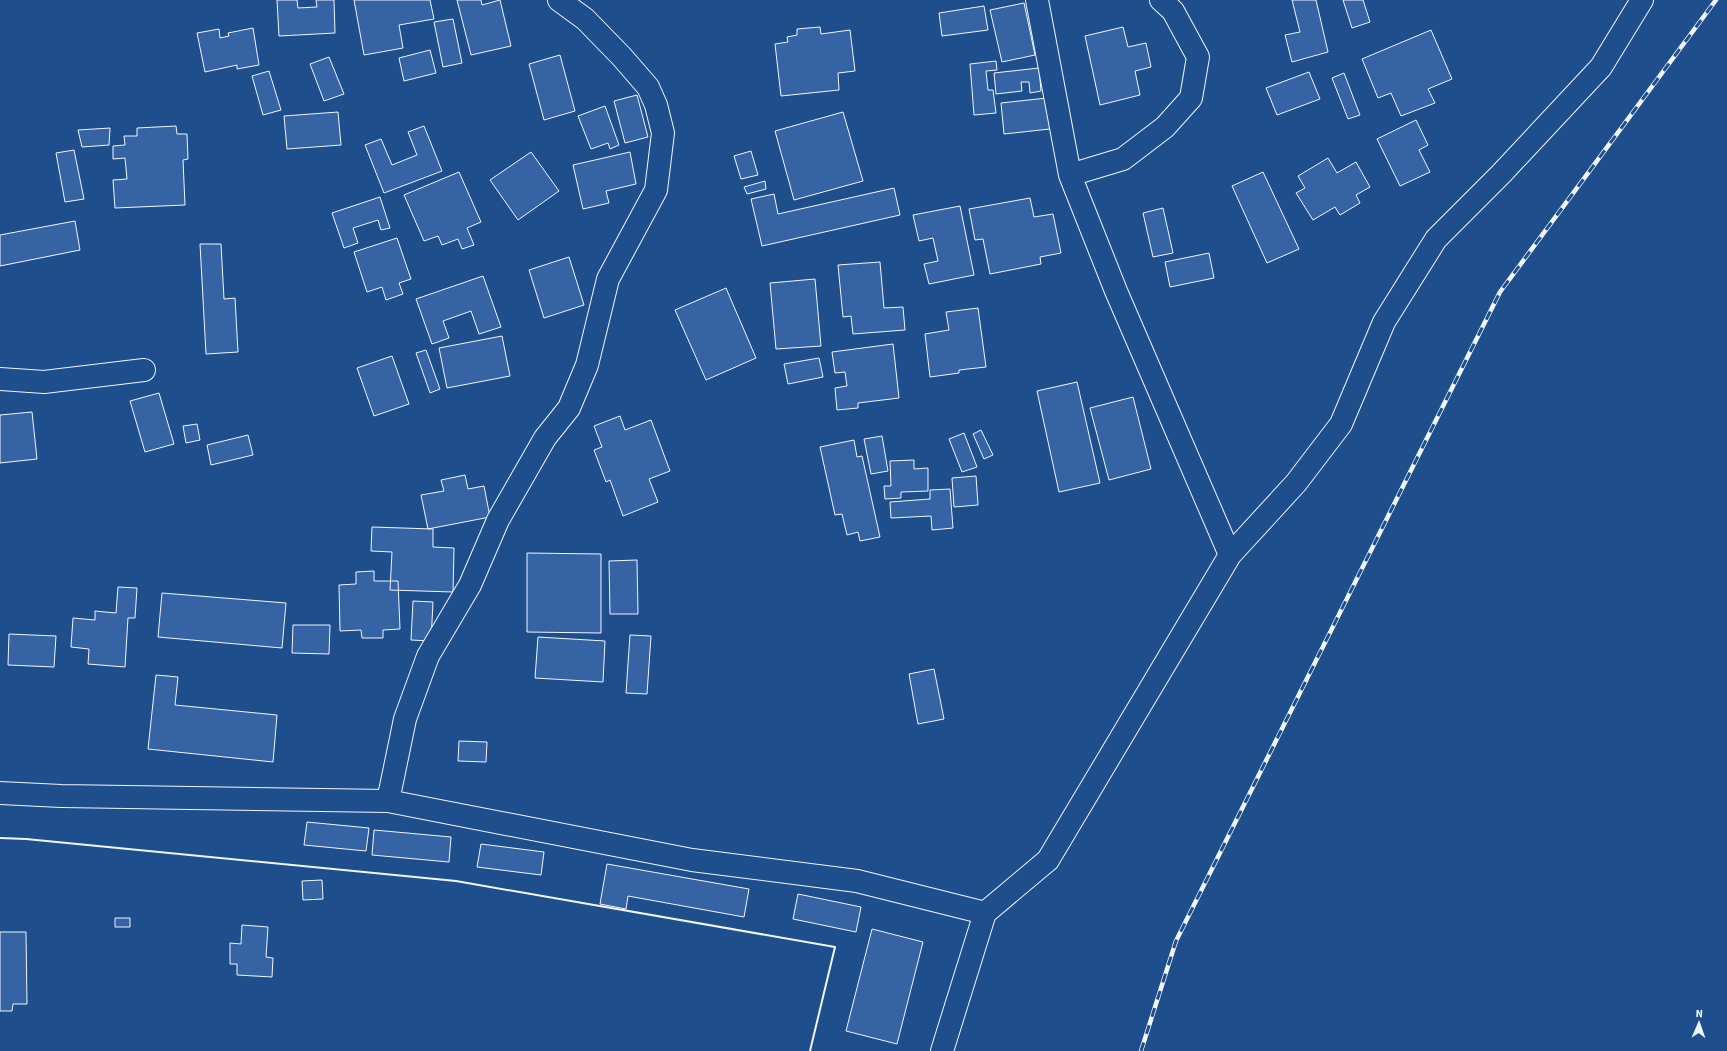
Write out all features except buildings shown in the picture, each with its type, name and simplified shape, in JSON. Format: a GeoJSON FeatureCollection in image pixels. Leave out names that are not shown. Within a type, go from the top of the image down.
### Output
{"type":"FeatureCollection","features":[{"type":"Feature","properties":{"kind":"street"},"geometry":{"type":"LineString","coordinates":[[388,801],[406,719],[428,656],[470,585],[498,520],[545,438],[569,408],[587,365],[608,279],[656,190],[663,133],[656,105],[648,87],[584,10],[559,0]]}},
{"type":"Feature","properties":{"kind":"street"},"geometry":{"type":"LineString","coordinates":[[1037,0],[1070,175],[1116,291],[1230,555]]}},
{"type":"Feature","properties":{"kind":"street"},"geometry":{"type":"LineString","coordinates":[[1070,175],[1124,159],[1165,127],[1191,98],[1198,57],[1173,12],[1161,0]]}},
{"type":"Feature","properties":{"kind":"street"},"geometry":{"type":"LineString","coordinates":[[942,1051],[985,913],[1048,860],[1230,555],[1296,483],[1341,424],[1384,322],[1436,238],[1501,174],[1601,67],[1642,0]]}},
{"type":"Feature","properties":{"kind":"street"},"geometry":{"type":"LineString","coordinates":[[0,379],[44,382],[144,370]]}},
{"type":"Feature","properties":{"kind":"street"},"geometry":{"type":"LineString","coordinates":[[0,793],[61,796],[388,801],[692,860],[857,881],[985,913]]}},
{"type":"Feature","properties":{"kind":"railway"},"geometry":{"type":"LineString","coordinates":[[1141,1051],[1176,941],[1500,292],[1716,0]]}},
{"type":"Feature","properties":{"kind":"wall"},"geometry":{"type":"LineString","coordinates":[[0,838],[26,839],[456,881],[835,947],[810,1051]]}}]}
